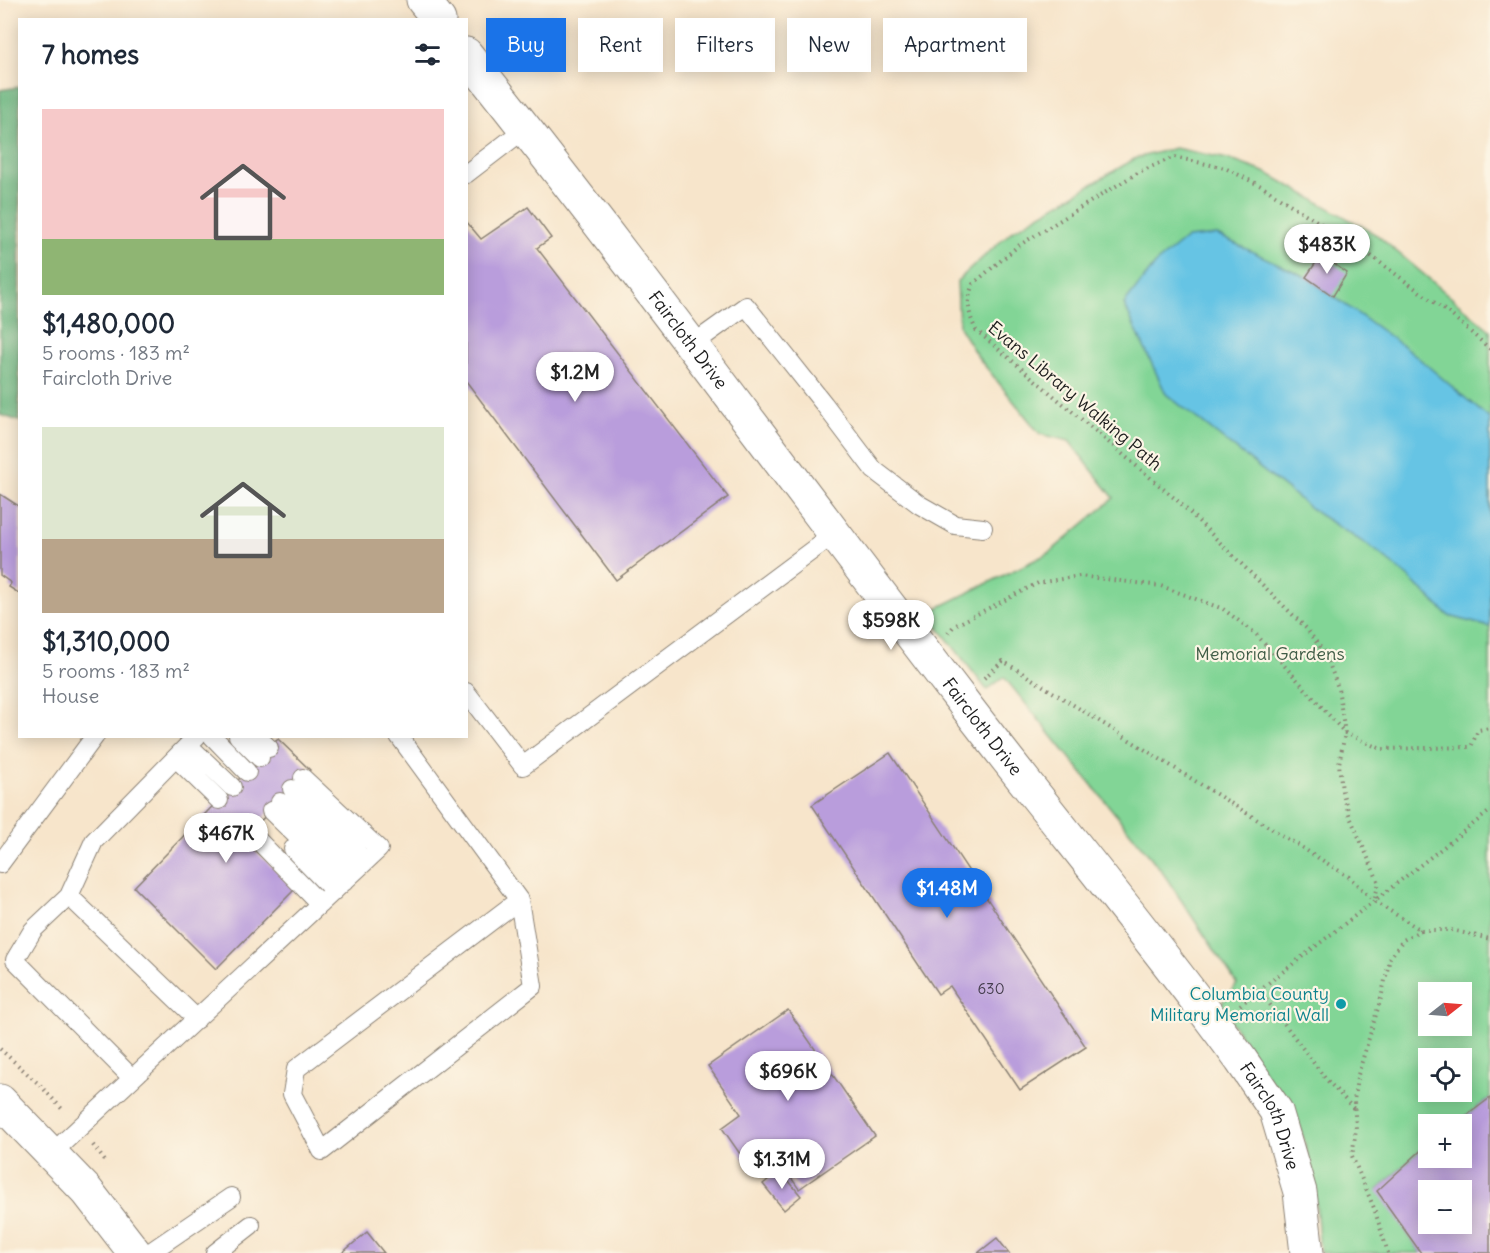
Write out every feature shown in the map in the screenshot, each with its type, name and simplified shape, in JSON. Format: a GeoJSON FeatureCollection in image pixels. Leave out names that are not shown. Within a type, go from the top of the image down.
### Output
{"type":"FeatureCollection","features":[{"type":"Feature","properties":{"kind":"street"},"geometry":{"type":"LineString","coordinates":[[423,0],[437,18]]}},
{"type":"Feature","properties":{"kind":"street","name":"Faircloth Drive"},"geometry":{"type":"LineString","coordinates":[[468,56],[693,344],[928,657],[1215,1024],[1276,1111],[1300,1192],[1306,1253]]}},
{"type":"Feature","properties":{"kind":"street"},"geometry":{"type":"LineString","coordinates":[[3,1110],[87,1191],[135,1253]]}},
{"type":"Feature","properties":{"kind":"lane"},"geometry":{"type":"LineString","coordinates":[[468,172],[526,128]]}},
{"type":"Feature","properties":{"kind":"lane"},"geometry":{"type":"LineString","coordinates":[[693,344],[746,306],[874,470],[920,505],[955,525],[983,528]]}},
{"type":"Feature","properties":{"kind":"lane"},"geometry":{"type":"LineString","coordinates":[[468,695],[524,766],[834,534]]}},
{"type":"Feature","properties":{"kind":"lane"},"geometry":{"type":"LineString","coordinates":[[0,864],[94,738]]}},
{"type":"Feature","properties":{"kind":"lane"},"geometry":{"type":"LineString","coordinates":[[242,738],[262,748]]}},
{"type":"Feature","properties":{"kind":"lane"},"geometry":{"type":"LineString","coordinates":[[400,738],[519,900],[533,986],[322,1151],[292,1094],[296,1070],[519,900]]}},
{"type":"Feature","properties":{"kind":"lane"},"geometry":{"type":"LineString","coordinates":[[194,743],[239,780],[194,743]]}},
{"type":"Feature","properties":{"kind":"lane"},"geometry":{"type":"LineString","coordinates":[[194,743],[219,800]]}},
{"type":"Feature","properties":{"kind":"lane"},"geometry":{"type":"LineString","coordinates":[[132,1078],[15,960],[33,930],[69,896],[94,841],[194,743]]}},
{"type":"Feature","properties":{"kind":"lane"},"geometry":{"type":"LineString","coordinates":[[282,800],[355,871]]}},
{"type":"Feature","properties":{"kind":"lane"},"geometry":{"type":"LineString","coordinates":[[282,800],[355,871]]}},
{"type":"Feature","properties":{"kind":"lane"},"geometry":{"type":"LineString","coordinates":[[282,800],[355,871]]}},
{"type":"Feature","properties":{"kind":"lane"},"geometry":{"type":"LineString","coordinates":[[250,832],[320,904]]}},
{"type":"Feature","properties":{"kind":"lane"},"geometry":{"type":"LineString","coordinates":[[51,1154],[355,871]]}},
{"type":"Feature","properties":{"kind":"lane"},"geometry":{"type":"LineString","coordinates":[[69,896],[197,1019]]}},
{"type":"Feature","properties":{"kind":"lane"},"geometry":{"type":"LineString","coordinates":[[149,1253],[231,1197]]}},
{"type":"Feature","properties":{"kind":"lane"},"geometry":{"type":"LineString","coordinates":[[215,1253],[251,1224]]}},
{"type":"Feature","properties":{"kind":"path","name":"Evans Library Walking Path"},"geometry":{"type":"LineString","coordinates":[[1374,901],[1379,883],[1350,817],[1342,791],[1339,764],[1345,733],[1338,688],[1326,655],[1306,628],[1179,502],[976,330],[968,308],[970,292],[973,284],[1018,246],[1139,172],[1174,157],[1225,168],[1261,186],[1349,242],[1450,315],[1490,349]]}},
{"type":"Feature","properties":{"kind":"path"},"geometry":{"type":"LineString","coordinates":[[1335,265],[1349,242]]}},
{"type":"Feature","properties":{"kind":"path"},"geometry":{"type":"LineString","coordinates":[[928,657],[954,626],[1038,583],[1080,576],[1161,586],[1223,609],[1255,633],[1345,733],[1381,749],[1471,747],[1478,730],[1490,728]]}},
{"type":"Feature","properties":{"kind":"path"},"geometry":{"type":"LineString","coordinates":[[983,680],[1004,661],[1349,877],[1374,901],[1421,930]]}},
{"type":"Feature","properties":{"kind":"path"},"geometry":{"type":"LineString","coordinates":[[1215,1024],[1490,811]]}},
{"type":"Feature","properties":{"kind":"path"},"geometry":{"type":"LineString","coordinates":[[1389,1253],[1374,1208],[1352,1156],[1356,1129],[1357,1078],[1381,998],[1389,958],[1403,940],[1421,930],[1451,930],[1490,939]]}},
{"type":"Feature","properties":{"kind":"path"},"geometry":{"type":"LineString","coordinates":[[1259,990],[1325,1078],[1355,1110]]}},
{"type":"Feature","properties":{"kind":"green space"},"geometry":{"type":"Polygon","coordinates":[[[18,87],[18,421],[0,415],[0,90],[18,87]]]}},
{"type":"Feature","properties":{"kind":"green space","name":"Memorial Gardens"},"geometry":{"type":"Polygon","coordinates":[[[1175,148],[1228,159],[1267,173],[1377,235],[1490,330],[1490,1098],[1469,1114],[1418,1114],[1418,1153],[1378,1190],[1421,1253],[1320,1253],[1314,1178],[1300,1126],[1220,1005],[1237,984],[1161,870],[1004,677],[987,690],[927,613],[1049,553],[1114,498],[1069,441],[1040,434],[977,356],[959,327],[957,281],[1012,231],[1136,158],[1175,148]]]}},
{"type":"Feature","properties":{"kind":"water"},"geometry":{"type":"Polygon","coordinates":[[[1217,235],[1306,277],[1409,350],[1490,419],[1490,627],[1449,616],[1374,549],[1318,514],[1166,394],[1124,304],[1157,262],[1187,238],[1217,235]]]}},
{"type":"Feature","properties":{"kind":"building"},"geometry":{"type":"Polygon","coordinates":[[[528,207],[551,238],[537,248],[728,497],[616,580],[468,384],[468,223],[481,239],[528,207]]]}},
{"type":"Feature","properties":{"kind":"building"},"geometry":{"type":"Polygon","coordinates":[[[1321,255],[1347,273],[1333,296],[1306,277],[1321,255]]]}},
{"type":"Feature","properties":{"kind":"building"},"geometry":{"type":"Polygon","coordinates":[[[0,494],[18,506],[18,593],[9,587],[11,583],[0,575],[0,494]]]}},
{"type":"Feature","properties":{"kind":"building"},"geometry":{"type":"Polygon","coordinates":[[[278,739],[310,770],[243,839],[295,889],[216,969],[134,887],[278,739]]]}},
{"type":"Feature","properties":{"kind":"building"},"geometry":{"type":"Polygon","coordinates":[[[890,753],[1086,1047],[1020,1090],[950,986],[938,994],[812,805],[890,753]]]}},
{"type":"Feature","properties":{"kind":"building"},"geometry":{"type":"Polygon","coordinates":[[[788,1010],[875,1136],[799,1189],[770,1148],[747,1164],[722,1128],[741,1114],[708,1066],[788,1010]]]}},
{"type":"Feature","properties":{"kind":"building"},"geometry":{"type":"Polygon","coordinates":[[[1490,1098],[1490,1253],[1421,1253],[1377,1191],[1418,1153],[1418,1168],[1472,1168],[1472,1114],[1469,1114],[1490,1098]]]}},
{"type":"Feature","properties":{"kind":"building"},"geometry":{"type":"Polygon","coordinates":[[[780,1170],[801,1196],[784,1210],[763,1184],[780,1170]]]}},
{"type":"Feature","properties":{"kind":"building"},"geometry":{"type":"Polygon","coordinates":[[[367,1232],[384,1253],[342,1253],[367,1232]]]}},
{"type":"Feature","properties":{"kind":"building"},"geometry":{"type":"Polygon","coordinates":[[[997,1238],[1009,1253],[978,1253],[997,1238]]]}},
{"type":"Feature","properties":{"kind":"place","name":"Columbia County Military Memorial Wall"},"geometry":{"type":"Point","coordinates":[1341,1004]}}]}
